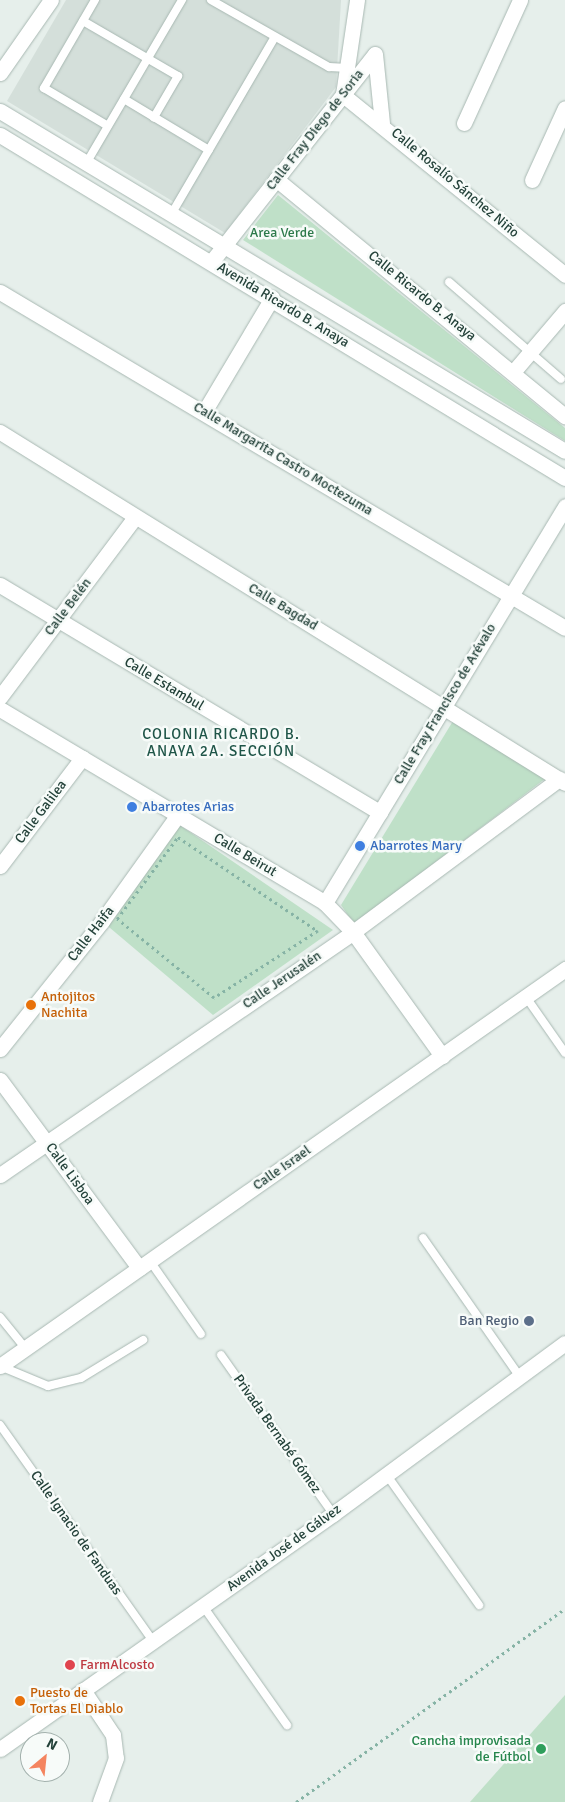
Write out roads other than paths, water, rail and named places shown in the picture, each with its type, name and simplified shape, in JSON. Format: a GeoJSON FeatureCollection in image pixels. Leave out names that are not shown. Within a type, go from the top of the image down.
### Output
{"type":"FeatureCollection","features":[{"type":"Feature","properties":{"kind":"street"},"geometry":{"type":"LineString","coordinates":[[0,73],[51,0]]}},
{"type":"Feature","properties":{"kind":"street"},"geometry":{"type":"LineString","coordinates":[[343,95],[357,0]]}},
{"type":"Feature","properties":{"kind":"street"},"geometry":{"type":"LineString","coordinates":[[464,123],[520,0]]}},
{"type":"Feature","properties":{"kind":"street","name":"Calle Fray Diego de Soria"},"geometry":{"type":"LineString","coordinates":[[212,261],[375,54],[382,123]]}},
{"type":"Feature","properties":{"kind":"street","name":"Calle Rosalío Sánchez Niño"},"geometry":{"type":"LineString","coordinates":[[343,95],[382,123],[565,275]]}},
{"type":"Feature","properties":{"kind":"street"},"geometry":{"type":"LineString","coordinates":[[532,180],[565,108]]}},
{"type":"Feature","properties":{"kind":"street","name":"Avenida Ricardo B. Anaya"},"geometry":{"type":"LineString","coordinates":[[0,111],[565,451]]}},
{"type":"Feature","properties":{"kind":"street","name":"Avenida Ricardo B. Anaya"},"geometry":{"type":"LineString","coordinates":[[0,135],[212,261],[565,478]]}},
{"type":"Feature","properties":{"kind":"street"},"geometry":{"type":"LineString","coordinates":[[100,194],[110,176]]}},
{"type":"Feature","properties":{"kind":"street","name":"Calle Ricardo B. Anaya"},"geometry":{"type":"LineString","coordinates":[[276,180],[514,370],[565,416]]}},
{"type":"Feature","properties":{"kind":"street","name":"Calle Margarita Castro Moctezuma"},"geometry":{"type":"LineString","coordinates":[[0,292],[565,628]]}},
{"type":"Feature","properties":{"kind":"street"},"geometry":{"type":"LineString","coordinates":[[204,412],[272,298]]}},
{"type":"Feature","properties":{"kind":"street"},"geometry":{"type":"LineString","coordinates":[[514,370],[565,311]]}},
{"type":"Feature","properties":{"kind":"street","name":"Calle Bagdad"},"geometry":{"type":"LineString","coordinates":[[0,432],[562,781]]}},
{"type":"Feature","properties":{"kind":"street","name":"Calle Fray Francisco de Arévalo"},"geometry":{"type":"LineString","coordinates":[[325,903],[565,506]]}},
{"type":"Feature","properties":{"kind":"street","name":"Calle Belén"},"geometry":{"type":"LineString","coordinates":[[0,697],[135,517]]}},
{"type":"Feature","properties":{"kind":"street","name":"Calle Estambul"},"geometry":{"type":"LineString","coordinates":[[0,585],[380,812]]}},
{"type":"Feature","properties":{"kind":"street","name":"Calle Beirut"},"geometry":{"type":"LineString","coordinates":[[0,709],[325,903],[353,932],[442,1056]]}},
{"type":"Feature","properties":{"kind":"street","name":"Calle Galilea"},"geometry":{"type":"LineString","coordinates":[[0,866],[82,758]]}},
{"type":"Feature","properties":{"kind":"street","name":"Calle Jerusalén"},"geometry":{"type":"LineString","coordinates":[[0,1176],[45,1141],[353,932],[562,781]]}},
{"type":"Feature","properties":{"kind":"street","name":"Calle Haifa"},"geometry":{"type":"LineString","coordinates":[[0,1049],[102,921],[178,815]]}},
{"type":"Feature","properties":{"kind":"street","name":"Calle Israel"},"geometry":{"type":"LineString","coordinates":[[0,1366],[565,970]]}},
{"type":"Feature","properties":{"kind":"street","name":"Calle Lisboa"},"geometry":{"type":"LineString","coordinates":[[0,1080],[45,1141],[144,1264]]}},
{"type":"Feature","properties":{"kind":"street","name":"Avenida José de Gálvez"},"geometry":{"type":"LineString","coordinates":[[0,1749],[333,1514],[386,1473],[564,1345]]}},
{"type":"Feature","properties":{"kind":"street"},"geometry":{"type":"LineString","coordinates":[[83,1690],[113,1735],[116,1758],[100,1802]]}},
{"type":"Feature","properties":{"kind":"lane"},"geometry":{"type":"LineString","coordinates":[[95,0],[44,88],[108,126]]}},
{"type":"Feature","properties":{"kind":"lane"},"geometry":{"type":"LineString","coordinates":[[87,162],[182,0]]}},
{"type":"Feature","properties":{"kind":"lane"},"geometry":{"type":"LineString","coordinates":[[211,0],[329,67],[348,68]]}},
{"type":"Feature","properties":{"kind":"lane"},"geometry":{"type":"LineString","coordinates":[[83,21],[178,76],[154,117]]}},
{"type":"Feature","properties":{"kind":"lane"},"geometry":{"type":"LineString","coordinates":[[172,213],[275,37]]}},
{"type":"Feature","properties":{"kind":"lane"},"geometry":{"type":"LineString","coordinates":[[124,99],[209,150]]}},
{"type":"Feature","properties":{"kind":"lane"},"geometry":{"type":"LineString","coordinates":[[449,282],[529,354],[561,379]]}},
{"type":"Feature","properties":{"kind":"lane"},"geometry":{"type":"LineString","coordinates":[[526,997],[565,1053]]}},
{"type":"Feature","properties":{"kind":"lane"},"geometry":{"type":"LineString","coordinates":[[423,1238],[520,1377]]}},
{"type":"Feature","properties":{"kind":"lane"},"geometry":{"type":"LineString","coordinates":[[144,1264],[201,1334]]}},
{"type":"Feature","properties":{"kind":"lane"},"geometry":{"type":"LineString","coordinates":[[0,1317],[25,1348]]}},
{"type":"Feature","properties":{"kind":"lane"},"geometry":{"type":"LineString","coordinates":[[0,1366],[48,1386],[81,1378],[143,1340]]}},
{"type":"Feature","properties":{"kind":"lane","name":"Privada Bernabé Gómez"},"geometry":{"type":"LineString","coordinates":[[221,1354],[333,1514]]}},
{"type":"Feature","properties":{"kind":"lane","name":"Calle Ignacio de Fanduas"},"geometry":{"type":"LineString","coordinates":[[0,1425],[153,1642]]}},
{"type":"Feature","properties":{"kind":"lane"},"geometry":{"type":"LineString","coordinates":[[386,1473],[479,1605]]}},
{"type":"Feature","properties":{"kind":"lane"},"geometry":{"type":"LineString","coordinates":[[202,1606],[287,1725]]}},
{"type":"Feature","properties":{"kind":"place","name":"Abarrotes Arias"},"geometry":{"type":"Point","coordinates":[132,807]}},
{"type":"Feature","properties":{"kind":"place","name":"Abarrotes Mary"},"geometry":{"type":"Point","coordinates":[360,846]}},
{"type":"Feature","properties":{"kind":"place","name":"Antojitos Nachita"},"geometry":{"type":"Point","coordinates":[31,1005]}},
{"type":"Feature","properties":{"kind":"place","name":"Ban Regio"},"geometry":{"type":"Point","coordinates":[529,1321]}},
{"type":"Feature","properties":{"kind":"place","name":"FarmAlcosto"},"geometry":{"type":"Point","coordinates":[70,1665]}},
{"type":"Feature","properties":{"kind":"place","name":"Puesto de Tortas El Diablo"},"geometry":{"type":"Point","coordinates":[20,1701]}},
{"type":"Feature","properties":{"kind":"place","name":"Cancha improvisada de Fútbol"},"geometry":{"type":"Point","coordinates":[541,1749]}},
{"type":"Feature","properties":{"kind":"district","name":"COLONIA RICARDO B. ANAYA 2A. SECCIÓN"},"geometry":{"type":"Point","coordinates":[221,742]}},
{"type":"Feature","properties":{"kind":"park label","name":"Area Verde"},"geometry":{"type":"Point","coordinates":[282,233]}}]}
